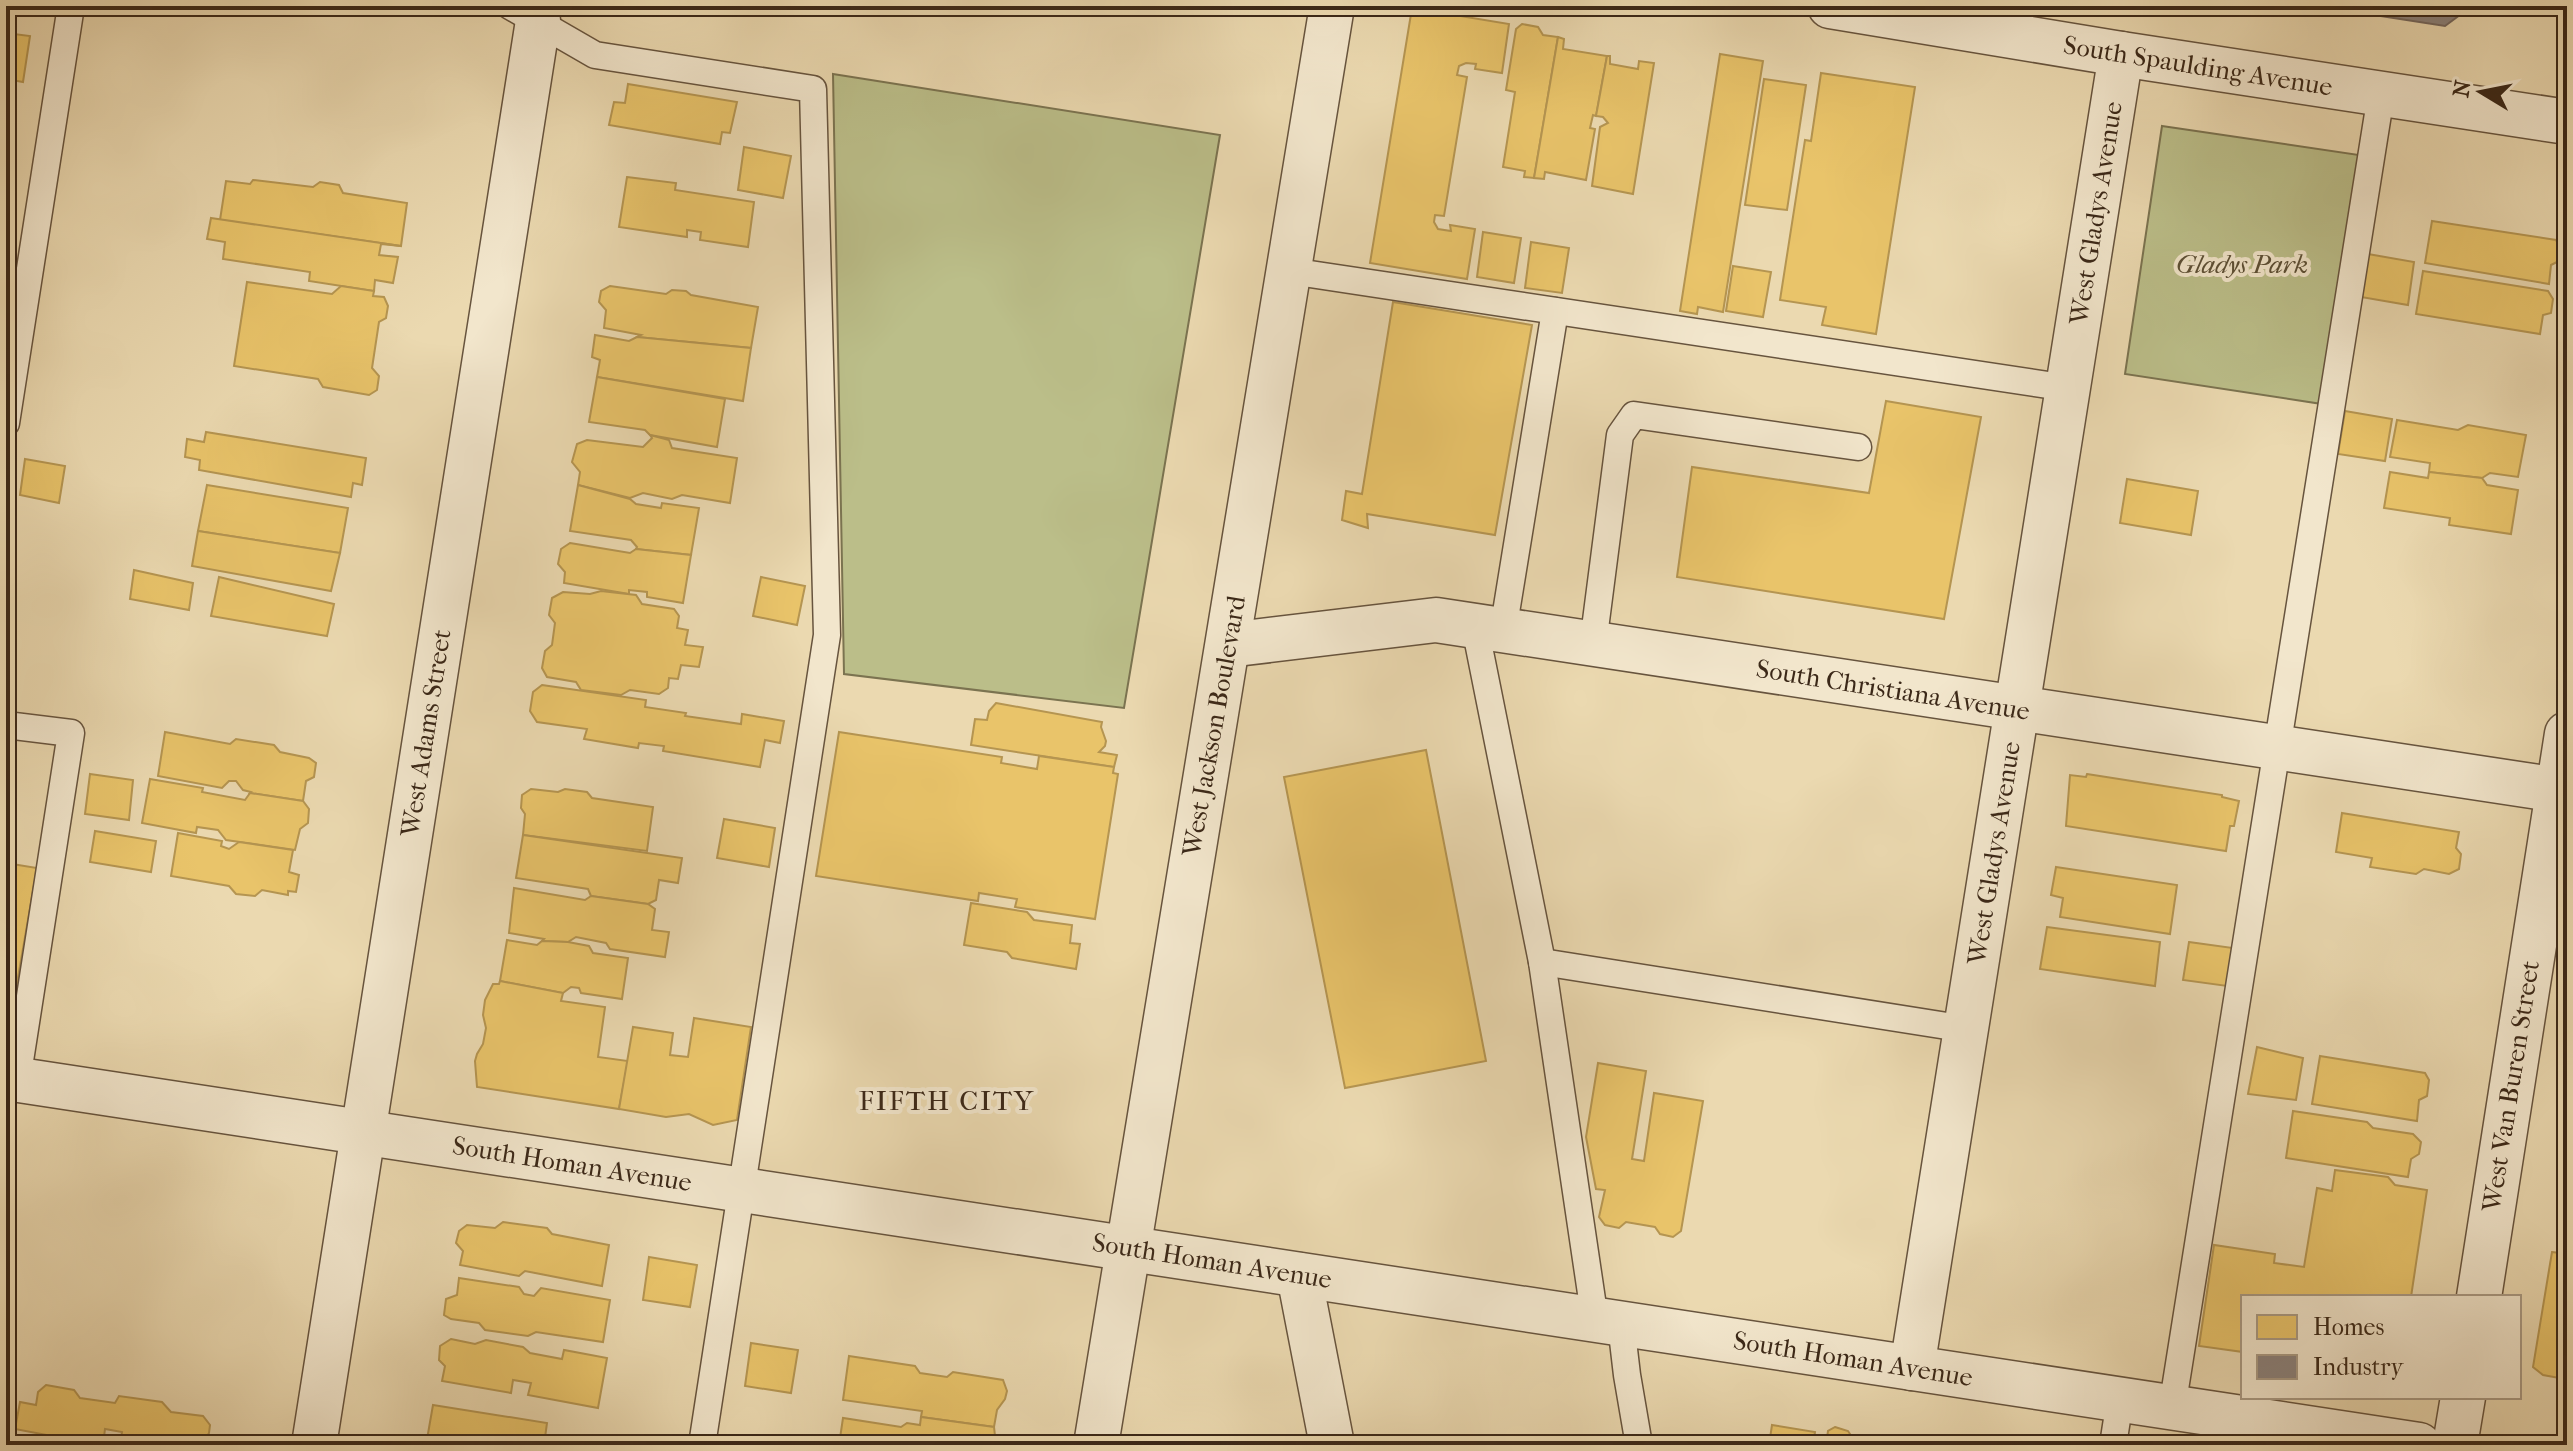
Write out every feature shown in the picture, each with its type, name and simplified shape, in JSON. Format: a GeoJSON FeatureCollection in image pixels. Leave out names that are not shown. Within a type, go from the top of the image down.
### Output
{"type":"FeatureCollection","features":[{"type":"Feature","properties":{"kind":"street","name":"West Jackson Boulevard"},"geometry":{"type":"LineString","coordinates":[[1096,1445],[1332,6]]}},
{"type":"Feature","properties":{"kind":"street","name":"South Spaulding Avenue"},"geometry":{"type":"LineString","coordinates":[[1830,6],[2567,122]]}},
{"type":"Feature","properties":{"kind":"street","name":"West Adams Street"},"geometry":{"type":"LineString","coordinates":[[314,1445],[363,1132],[524,13]]}},
{"type":"Feature","properties":{"kind":"street","name":"West Gladys Avenue"},"geometry":{"type":"LineString","coordinates":[[1912,1368],[2121,54]]}},
{"type":"Feature","properties":{"kind":"street","name":"South Christiana Avenue"},"geometry":{"type":"LineString","coordinates":[[1228,645],[1436,620],[2558,790]]}},
{"type":"Feature","properties":{"kind":"street","name":"West Van Buren Street"},"geometry":{"type":"LineString","coordinates":[[2479,1295],[2567,734]]}},
{"type":"Feature","properties":{"kind":"street","name":"South Homan Avenue"},"geometry":{"type":"LineString","coordinates":[[12,1079],[2419,1445]]}},
{"type":"Feature","properties":{"kind":"street"},"geometry":{"type":"LineString","coordinates":[[1299,1275],[1332,1445]]}},
{"type":"Feature","properties":{"kind":"street"},"geometry":{"type":"LineString","coordinates":[[2455,1445],[2463,1399]]}},
{"type":"Feature","properties":{"kind":"lane"},"geometry":{"type":"LineString","coordinates":[[6,423],[71,6]]}},
{"type":"Feature","properties":{"kind":"lane"},"geometry":{"type":"LineString","coordinates":[[524,13],[595,55],[813,89],[827,635],[702,1445]]}},
{"type":"Feature","properties":{"kind":"lane"},"geometry":{"type":"LineString","coordinates":[[2172,1408],[2381,95]]}},
{"type":"Feature","properties":{"kind":"lane"},"geometry":{"type":"LineString","coordinates":[[1290,271],[2068,388]]}},
{"type":"Feature","properties":{"kind":"lane"},"geometry":{"type":"LineString","coordinates":[[1555,311],[1489,629],[1542,962],[1608,1322],[1627,1375],[1639,1445]]}},
{"type":"Feature","properties":{"kind":"lane"},"geometry":{"type":"LineString","coordinates":[[1593,644],[1620,435],[1634,415],[1858,447]]}},
{"type":"Feature","properties":{"kind":"lane"},"geometry":{"type":"LineString","coordinates":[[6,725],[71,733],[12,1079]]}},
{"type":"Feature","properties":{"kind":"lane"},"geometry":{"type":"LineString","coordinates":[[1542,962],[1966,1029]]}},
{"type":"Feature","properties":{"kind":"lane"},"geometry":{"type":"LineString","coordinates":[[2113,1445],[2120,1400]]}},
{"type":"Feature","properties":{"kind":"green space"},"geometry":{"type":"Polygon","coordinates":[[[833,74],[1220,135],[1124,708],[844,674],[833,74]]]}},
{"type":"Feature","properties":{"kind":"green space","name":"Gladys Park"},"geometry":{"type":"Polygon","coordinates":[[[2162,126],[2359,155],[2322,404],[2125,374],[2162,126]]]}},
{"type":"Feature","properties":{"kind":"building: Homes"},"geometry":{"type":"Polygon","coordinates":[[[1412,8],[1509,24],[1502,73],[1475,69],[1476,64],[1466,63],[1459,66],[1457,75],[1467,77],[1444,216],[1435,215],[1434,222],[1438,229],[1451,231],[1450,225],[1475,229],[1467,279],[1370,263],[1412,8]]]}},
{"type":"Feature","properties":{"kind":"building: Homes"},"geometry":{"type":"Polygon","coordinates":[[[1522,24],[1538,27],[1543,35],[1558,37],[1534,178],[1524,177],[1525,171],[1503,167],[1515,92],[1506,90],[1516,29],[1522,24]]]}},
{"type":"Feature","properties":{"kind":"building: Homes"},"geometry":{"type":"Polygon","coordinates":[[[6,33],[30,36],[23,82],[6,79],[6,33]]]}},
{"type":"Feature","properties":{"kind":"building: Homes"},"geometry":{"type":"Polygon","coordinates":[[[1558,37],[1564,39],[1563,49],[1607,56],[1596,116],[1593,115],[1590,128],[1595,129],[1586,180],[1545,172],[1544,179],[1534,178],[1558,37]]]}},
{"type":"Feature","properties":{"kind":"building: Homes"},"geometry":{"type":"Polygon","coordinates":[[[1720,54],[1763,61],[1723,312],[1698,307],[1697,314],[1680,311],[1720,54]]]}},
{"type":"Feature","properties":{"kind":"building: Homes"},"geometry":{"type":"Polygon","coordinates":[[[1607,56],[1610,56],[1610,64],[1638,69],[1639,61],[1654,63],[1633,194],[1592,186],[1600,127],[1608,123],[1603,117],[1596,116],[1607,56]]]}},
{"type":"Feature","properties":{"kind":"building: Homes"},"geometry":{"type":"Polygon","coordinates":[[[1821,73],[1915,87],[1876,334],[1822,325],[1826,307],[1780,300],[1805,140],[1811,141],[1821,73]]]}},
{"type":"Feature","properties":{"kind":"building: Homes"},"geometry":{"type":"Polygon","coordinates":[[[1764,79],[1806,85],[1787,210],[1745,205],[1764,79]]]}},
{"type":"Feature","properties":{"kind":"building: Homes"},"geometry":{"type":"Polygon","coordinates":[[[628,84],[737,102],[730,133],[722,132],[720,144],[609,125],[614,102],[625,103],[628,84]]]}},
{"type":"Feature","properties":{"kind":"building: Homes"},"geometry":{"type":"Polygon","coordinates":[[[744,147],[791,156],[783,198],[738,190],[744,147]]]}},
{"type":"Feature","properties":{"kind":"building: Homes"},"geometry":{"type":"Polygon","coordinates":[[[627,177],[676,183],[675,190],[754,202],[748,247],[700,240],[701,232],[687,230],[687,237],[619,227],[627,177]]]}},
{"type":"Feature","properties":{"kind":"building: Homes"},"geometry":{"type":"Polygon","coordinates":[[[253,180],[313,187],[320,182],[339,185],[343,193],[407,203],[401,246],[220,220],[226,181],[250,184],[253,180]]]}},
{"type":"Feature","properties":{"kind":"building: Homes"},"geometry":{"type":"Polygon","coordinates":[[[211,218],[401,246],[381,244],[379,255],[398,257],[393,283],[375,280],[374,291],[309,281],[310,272],[223,259],[225,242],[207,239],[211,218]]]}},
{"type":"Feature","properties":{"kind":"building: Homes"},"geometry":{"type":"Polygon","coordinates":[[[2432,221],[2556,240],[2561,249],[2559,261],[2551,265],[2549,284],[2425,263],[2432,221]]]}},
{"type":"Feature","properties":{"kind":"building: Homes"},"geometry":{"type":"Polygon","coordinates":[[[1483,232],[1521,238],[1514,283],[1477,277],[1483,232]]]}},
{"type":"Feature","properties":{"kind":"building: Homes"},"geometry":{"type":"Polygon","coordinates":[[[1531,242],[1569,248],[1562,293],[1525,288],[1531,242]]]}},
{"type":"Feature","properties":{"kind":"building: Homes"},"geometry":{"type":"Polygon","coordinates":[[[2368,254],[2414,262],[2408,305],[2361,297],[2368,254]]]}},
{"type":"Feature","properties":{"kind":"building: Homes"},"geometry":{"type":"Polygon","coordinates":[[[1733,266],[1771,272],[1763,317],[1726,311],[1733,266]]]}},
{"type":"Feature","properties":{"kind":"building: Homes"},"geometry":{"type":"Polygon","coordinates":[[[2423,271],[2548,291],[2553,299],[2551,313],[2543,315],[2540,334],[2416,314],[2423,271]]]}},
{"type":"Feature","properties":{"kind":"building: Homes"},"geometry":{"type":"Polygon","coordinates":[[[247,282],[332,294],[341,286],[374,291],[373,296],[384,297],[388,306],[386,318],[379,322],[372,368],[379,376],[377,390],[369,395],[323,387],[318,379],[234,366],[247,282]]]}},
{"type":"Feature","properties":{"kind":"building: Homes"},"geometry":{"type":"Polygon","coordinates":[[[610,286],[666,294],[672,290],[686,291],[691,295],[758,307],[751,348],[637,337],[641,335],[604,328],[606,310],[599,302],[601,291],[610,286]]]}},
{"type":"Feature","properties":{"kind":"building: Homes"},"geometry":{"type":"Polygon","coordinates":[[[1393,302],[1532,325],[1495,535],[1367,514],[1368,528],[1342,520],[1346,491],[1362,494],[1393,302]]]}},
{"type":"Feature","properties":{"kind":"building: Homes"},"geometry":{"type":"Polygon","coordinates":[[[595,335],[629,341],[637,337],[751,348],[743,401],[597,377],[600,360],[592,357],[595,335]]]}},
{"type":"Feature","properties":{"kind":"building: Homes"},"geometry":{"type":"Polygon","coordinates":[[[597,377],[725,399],[717,447],[650,435],[645,430],[589,422],[597,377]]]}},
{"type":"Feature","properties":{"kind":"building: Homes"},"geometry":{"type":"Polygon","coordinates":[[[1886,401],[1981,417],[1944,619],[1677,577],[1692,467],[1869,493],[1886,401]]]}},
{"type":"Feature","properties":{"kind":"building: Homes"},"geometry":{"type":"Polygon","coordinates":[[[2345,411],[2392,419],[2385,461],[2338,454],[2345,411]]]}},
{"type":"Feature","properties":{"kind":"building: Homes"},"geometry":{"type":"Polygon","coordinates":[[[2397,420],[2458,430],[2468,425],[2526,435],[2518,477],[2490,473],[2482,478],[2429,472],[2430,463],[2390,457],[2397,420]]]}},
{"type":"Feature","properties":{"kind":"building: Homes"},"geometry":{"type":"Polygon","coordinates":[[[206,432],[366,458],[362,485],[353,483],[351,497],[199,470],[200,460],[185,457],[187,439],[204,442],[206,432]]]}},
{"type":"Feature","properties":{"kind":"building: Homes"},"geometry":{"type":"Polygon","coordinates":[[[650,435],[669,440],[672,448],[737,458],[730,503],[682,495],[672,499],[643,493],[630,498],[578,485],[580,472],[572,462],[577,444],[587,440],[643,447],[652,438],[650,435]]]}},
{"type":"Feature","properties":{"kind":"building: Homes"},"geometry":{"type":"Polygon","coordinates":[[[25,459],[65,466],[59,503],[20,495],[25,459]]]}},
{"type":"Feature","properties":{"kind":"building: Homes"},"geometry":{"type":"Polygon","coordinates":[[[2390,472],[2428,478],[2429,472],[2482,478],[2487,485],[2518,490],[2511,534],[2449,525],[2450,518],[2384,508],[2390,472]]]}},
{"type":"Feature","properties":{"kind":"building: Homes"},"geometry":{"type":"Polygon","coordinates":[[[2127,479],[2198,491],[2191,535],[2120,523],[2127,479]]]}},
{"type":"Feature","properties":{"kind":"building: Homes"},"geometry":{"type":"Polygon","coordinates":[[[207,485],[348,508],[340,553],[198,531],[207,485]]]}},
{"type":"Feature","properties":{"kind":"building: Homes"},"geometry":{"type":"Polygon","coordinates":[[[578,485],[630,499],[636,504],[661,508],[662,503],[699,508],[691,555],[636,549],[631,540],[570,531],[578,485]]]}},
{"type":"Feature","properties":{"kind":"building: Homes"},"geometry":{"type":"Polygon","coordinates":[[[198,531],[340,553],[331,591],[192,566],[198,531]]]}},
{"type":"Feature","properties":{"kind":"building: Homes"},"geometry":{"type":"Polygon","coordinates":[[[570,543],[630,553],[636,549],[691,555],[683,603],[647,597],[647,592],[629,590],[629,594],[564,583],[565,572],[558,564],[561,549],[570,543]]]}},
{"type":"Feature","properties":{"kind":"building: Homes"},"geometry":{"type":"Polygon","coordinates":[[[134,570],[193,583],[189,610],[130,599],[134,570]]]}},
{"type":"Feature","properties":{"kind":"building: Homes"},"geometry":{"type":"Polygon","coordinates":[[[219,577],[334,604],[327,636],[211,616],[219,577]]]}},
{"type":"Feature","properties":{"kind":"building: Homes"},"geometry":{"type":"Polygon","coordinates":[[[761,577],[805,586],[797,625],[753,616],[761,577]]]}},
{"type":"Feature","properties":{"kind":"building: Homes"},"geometry":{"type":"Polygon","coordinates":[[[601,591],[636,595],[642,604],[674,609],[679,616],[677,628],[688,630],[685,645],[703,647],[699,667],[681,665],[678,679],[669,678],[668,688],[659,694],[630,690],[621,695],[581,690],[576,682],[547,677],[542,668],[545,651],[552,645],[555,623],[549,615],[552,598],[563,592],[590,594],[601,591]]]}},
{"type":"Feature","properties":{"kind":"building: Homes"},"geometry":{"type":"Polygon","coordinates":[[[542,685],[646,700],[645,707],[686,713],[685,716],[741,724],[742,714],[784,721],[780,743],[765,740],[760,767],[663,751],[664,746],[639,743],[638,748],[584,739],[587,729],[537,722],[530,711],[533,692],[542,685]]]}},
{"type":"Feature","properties":{"kind":"building: Homes"},"geometry":{"type":"Polygon","coordinates":[[[996,703],[1102,722],[1106,741],[1099,752],[1117,755],[1114,767],[971,745],[975,719],[987,720],[989,711],[996,703]]]}},
{"type":"Feature","properties":{"kind":"building: Homes"},"geometry":{"type":"Polygon","coordinates":[[[165,732],[230,744],[236,739],[274,745],[280,752],[309,758],[316,763],[314,777],[306,781],[303,801],[250,793],[236,781],[229,781],[222,788],[158,776],[165,732]]]}},
{"type":"Feature","properties":{"kind":"building: Homes"},"geometry":{"type":"Polygon","coordinates":[[[839,732],[1002,757],[1001,763],[1037,769],[1039,756],[1114,767],[1113,773],[1118,774],[1095,919],[1015,907],[1017,899],[979,893],[978,901],[816,876],[839,732]]]}},
{"type":"Feature","properties":{"kind":"building: Homes"},"geometry":{"type":"Polygon","coordinates":[[[1426,750],[1486,1061],[1345,1088],[1284,777],[1426,750]]]}},
{"type":"Feature","properties":{"kind":"building: Homes"},"geometry":{"type":"Polygon","coordinates":[[[90,774],[133,780],[129,820],[85,814],[90,774]]]}},
{"type":"Feature","properties":{"kind":"building: Homes"},"geometry":{"type":"Polygon","coordinates":[[[2087,774],[2222,795],[2239,801],[2234,826],[2230,826],[2226,851],[2066,826],[2070,775],[2086,777],[2087,774]]]}},
{"type":"Feature","properties":{"kind":"building: Homes"},"geometry":{"type":"Polygon","coordinates":[[[150,779],[203,788],[202,792],[245,800],[250,793],[303,801],[309,809],[308,823],[300,829],[295,850],[226,840],[218,830],[197,827],[196,833],[142,823],[150,779]]]}},
{"type":"Feature","properties":{"kind":"building: Homes"},"geometry":{"type":"Polygon","coordinates":[[[531,789],[587,792],[592,798],[653,807],[647,851],[523,835],[525,814],[521,808],[522,795],[531,789]]]}},
{"type":"Feature","properties":{"kind":"building: Homes"},"geometry":{"type":"Polygon","coordinates":[[[2342,813],[2459,832],[2456,848],[2461,854],[2459,869],[2449,874],[2424,869],[2416,874],[2370,867],[2372,858],[2336,852],[2342,813]]]}},
{"type":"Feature","properties":{"kind":"building: Homes"},"geometry":{"type":"Polygon","coordinates":[[[724,819],[775,828],[769,867],[717,858],[724,819]]]}},
{"type":"Feature","properties":{"kind":"building: Homes"},"geometry":{"type":"Polygon","coordinates":[[[95,831],[156,841],[151,872],[90,862],[95,831]]]}},
{"type":"Feature","properties":{"kind":"building: Homes"},"geometry":{"type":"Polygon","coordinates":[[[178,833],[222,841],[221,846],[229,849],[239,842],[293,850],[289,872],[299,875],[296,892],[288,891],[288,895],[262,890],[255,896],[236,894],[229,886],[171,876],[178,833]]]}},
{"type":"Feature","properties":{"kind":"building: Homes"},"geometry":{"type":"Polygon","coordinates":[[[523,835],[682,858],[678,883],[659,880],[656,900],[648,904],[591,896],[588,889],[516,878],[523,835]]]}},
{"type":"Feature","properties":{"kind":"building: Homes"},"geometry":{"type":"Polygon","coordinates":[[[6,863],[37,868],[16,989],[8,994],[6,994],[6,863]]]}},
{"type":"Feature","properties":{"kind":"building: Homes"},"geometry":{"type":"Polygon","coordinates":[[[2056,867],[2177,885],[2170,934],[2060,917],[2063,898],[2051,895],[2056,867]]]}},
{"type":"Feature","properties":{"kind":"building: Homes"},"geometry":{"type":"Polygon","coordinates":[[[514,888],[585,900],[591,896],[648,904],[655,909],[652,930],[669,932],[665,957],[610,949],[606,943],[576,937],[568,942],[542,941],[544,939],[509,933],[514,888]]]}},
{"type":"Feature","properties":{"kind":"building: Homes"},"geometry":{"type":"Polygon","coordinates":[[[971,903],[1027,912],[1034,920],[1072,925],[1070,943],[1080,944],[1076,969],[1012,958],[1007,952],[964,945],[971,903]]]}},
{"type":"Feature","properties":{"kind":"building: Homes"},"geometry":{"type":"Polygon","coordinates":[[[2047,927],[2160,942],[2155,986],[2040,969],[2047,927]]]}},
{"type":"Feature","properties":{"kind":"building: Homes"},"geometry":{"type":"Polygon","coordinates":[[[507,940],[537,945],[542,941],[568,942],[589,946],[593,953],[628,958],[622,999],[581,993],[579,988],[571,987],[563,993],[500,981],[507,940]]]}},
{"type":"Feature","properties":{"kind":"building: Homes"},"geometry":{"type":"Polygon","coordinates":[[[2189,942],[2233,948],[2227,986],[2183,980],[2189,942]]]}},
{"type":"Feature","properties":{"kind":"building: Homes"},"geometry":{"type":"Polygon","coordinates":[[[500,981],[563,993],[561,1001],[605,1007],[598,1057],[628,1061],[619,1109],[477,1087],[475,1061],[486,1028],[483,1015],[485,1000],[493,984],[500,981]]]}},
{"type":"Feature","properties":{"kind":"building: Homes"},"geometry":{"type":"Polygon","coordinates":[[[694,1018],[751,1027],[737,1120],[713,1125],[689,1114],[666,1117],[619,1109],[633,1027],[673,1033],[670,1055],[688,1057],[694,1018]]]}},
{"type":"Feature","properties":{"kind":"building: Homes"},"geometry":{"type":"Polygon","coordinates":[[[2257,1047],[2303,1058],[2296,1100],[2248,1094],[2257,1047]]]}},
{"type":"Feature","properties":{"kind":"building: Homes"},"geometry":{"type":"Polygon","coordinates":[[[2320,1056],[2425,1073],[2429,1080],[2427,1096],[2419,1100],[2417,1121],[2312,1104],[2320,1056]]]}},
{"type":"Feature","properties":{"kind":"building: Homes"},"geometry":{"type":"Polygon","coordinates":[[[1598,1063],[1646,1071],[1632,1159],[1644,1161],[1654,1093],[1703,1101],[1681,1231],[1673,1237],[1660,1234],[1655,1227],[1626,1222],[1619,1228],[1605,1225],[1599,1217],[1605,1190],[1596,1189],[1586,1137],[1598,1063]]]}},
{"type":"Feature","properties":{"kind":"building: Homes"},"geometry":{"type":"Polygon","coordinates":[[[2293,1111],[2367,1122],[2373,1128],[2413,1134],[2421,1142],[2419,1154],[2411,1159],[2408,1177],[2286,1158],[2293,1111]]]}},
{"type":"Feature","properties":{"kind":"building: Homes"},"geometry":{"type":"Polygon","coordinates":[[[2335,1170],[2388,1177],[2395,1185],[2427,1190],[2411,1295],[2241,1295],[2241,1352],[2199,1346],[2214,1245],[2275,1254],[2274,1263],[2304,1267],[2317,1188],[2332,1191],[2335,1170]]]}},
{"type":"Feature","properties":{"kind":"building: Homes"},"geometry":{"type":"Polygon","coordinates":[[[503,1222],[547,1228],[552,1234],[609,1245],[602,1286],[525,1271],[519,1276],[460,1265],[463,1251],[456,1243],[459,1231],[467,1225],[495,1228],[503,1222]]]}},
{"type":"Feature","properties":{"kind":"building: Homes"},"geometry":{"type":"Polygon","coordinates":[[[2552,1252],[2567,1254],[2567,1373],[2559,1378],[2543,1375],[2533,1367],[2552,1252]]]}},
{"type":"Feature","properties":{"kind":"building: Homes"},"geometry":{"type":"Polygon","coordinates":[[[649,1257],[697,1265],[690,1307],[643,1300],[649,1257]]]}},
{"type":"Feature","properties":{"kind":"building: Homes"},"geometry":{"type":"Polygon","coordinates":[[[459,1278],[519,1287],[524,1294],[534,1296],[541,1288],[610,1300],[603,1342],[536,1332],[528,1336],[485,1330],[479,1323],[451,1319],[444,1315],[446,1299],[457,1295],[459,1278]]]}},
{"type":"Feature","properties":{"kind":"building: Homes"},"geometry":{"type":"Polygon","coordinates":[[[451,1339],[475,1344],[486,1340],[562,1359],[564,1350],[607,1358],[598,1408],[528,1395],[531,1383],[513,1380],[511,1393],[442,1381],[445,1366],[439,1360],[440,1346],[451,1339]]]}},
{"type":"Feature","properties":{"kind":"building: Homes"},"geometry":{"type":"Polygon","coordinates":[[[751,1343],[798,1350],[791,1393],[745,1386],[751,1343]]]}},
{"type":"Feature","properties":{"kind":"building: Homes"},"geometry":{"type":"Polygon","coordinates":[[[849,1356],[915,1366],[920,1373],[947,1377],[953,1372],[1003,1380],[1007,1391],[997,1410],[994,1427],[921,1417],[922,1411],[843,1400],[849,1356]]]}},
{"type":"Feature","properties":{"kind":"building: Homes"},"geometry":{"type":"Polygon","coordinates":[[[46,1385],[74,1390],[80,1398],[115,1403],[119,1396],[162,1402],[171,1412],[203,1416],[210,1425],[209,1433],[202,1445],[120,1445],[122,1432],[105,1429],[103,1445],[99,1445],[15,1429],[20,1402],[36,1405],[38,1392],[46,1385]]]}},
{"type":"Feature","properties":{"kind":"building: Homes"},"geometry":{"type":"Polygon","coordinates":[[[433,1405],[547,1423],[544,1445],[426,1445],[433,1405]]]}},
{"type":"Feature","properties":{"kind":"building: Homes"},"geometry":{"type":"Polygon","coordinates":[[[921,1417],[994,1427],[996,1445],[839,1445],[843,1418],[901,1427],[907,1423],[920,1425],[921,1417]]]}},
{"type":"Feature","properties":{"kind":"building: Homes"},"geometry":{"type":"Polygon","coordinates":[[[1772,1425],[1815,1432],[1813,1445],[1769,1445],[1772,1425]]]}},
{"type":"Feature","properties":{"kind":"building: Homes"},"geometry":{"type":"Polygon","coordinates":[[[1835,1427],[1848,1431],[1852,1437],[1873,1440],[1872,1445],[1826,1445],[1828,1431],[1835,1427]]]}},
{"type":"Feature","properties":{"kind":"building: Homes"},"geometry":{"type":"Polygon","coordinates":[[[1888,1437],[1904,1439],[1908,1445],[1878,1445],[1879,1441],[1888,1437]]]}},
{"type":"Feature","properties":{"kind":"building: Industry"},"geometry":{"type":"Polygon","coordinates":[[[2316,6],[2472,6],[2445,26],[2316,6]]]}},
{"type":"Feature","properties":{"kind":"district","name":"FIFTH CITY"},"geometry":{"type":"Point","coordinates":[947,1100]}}]}
